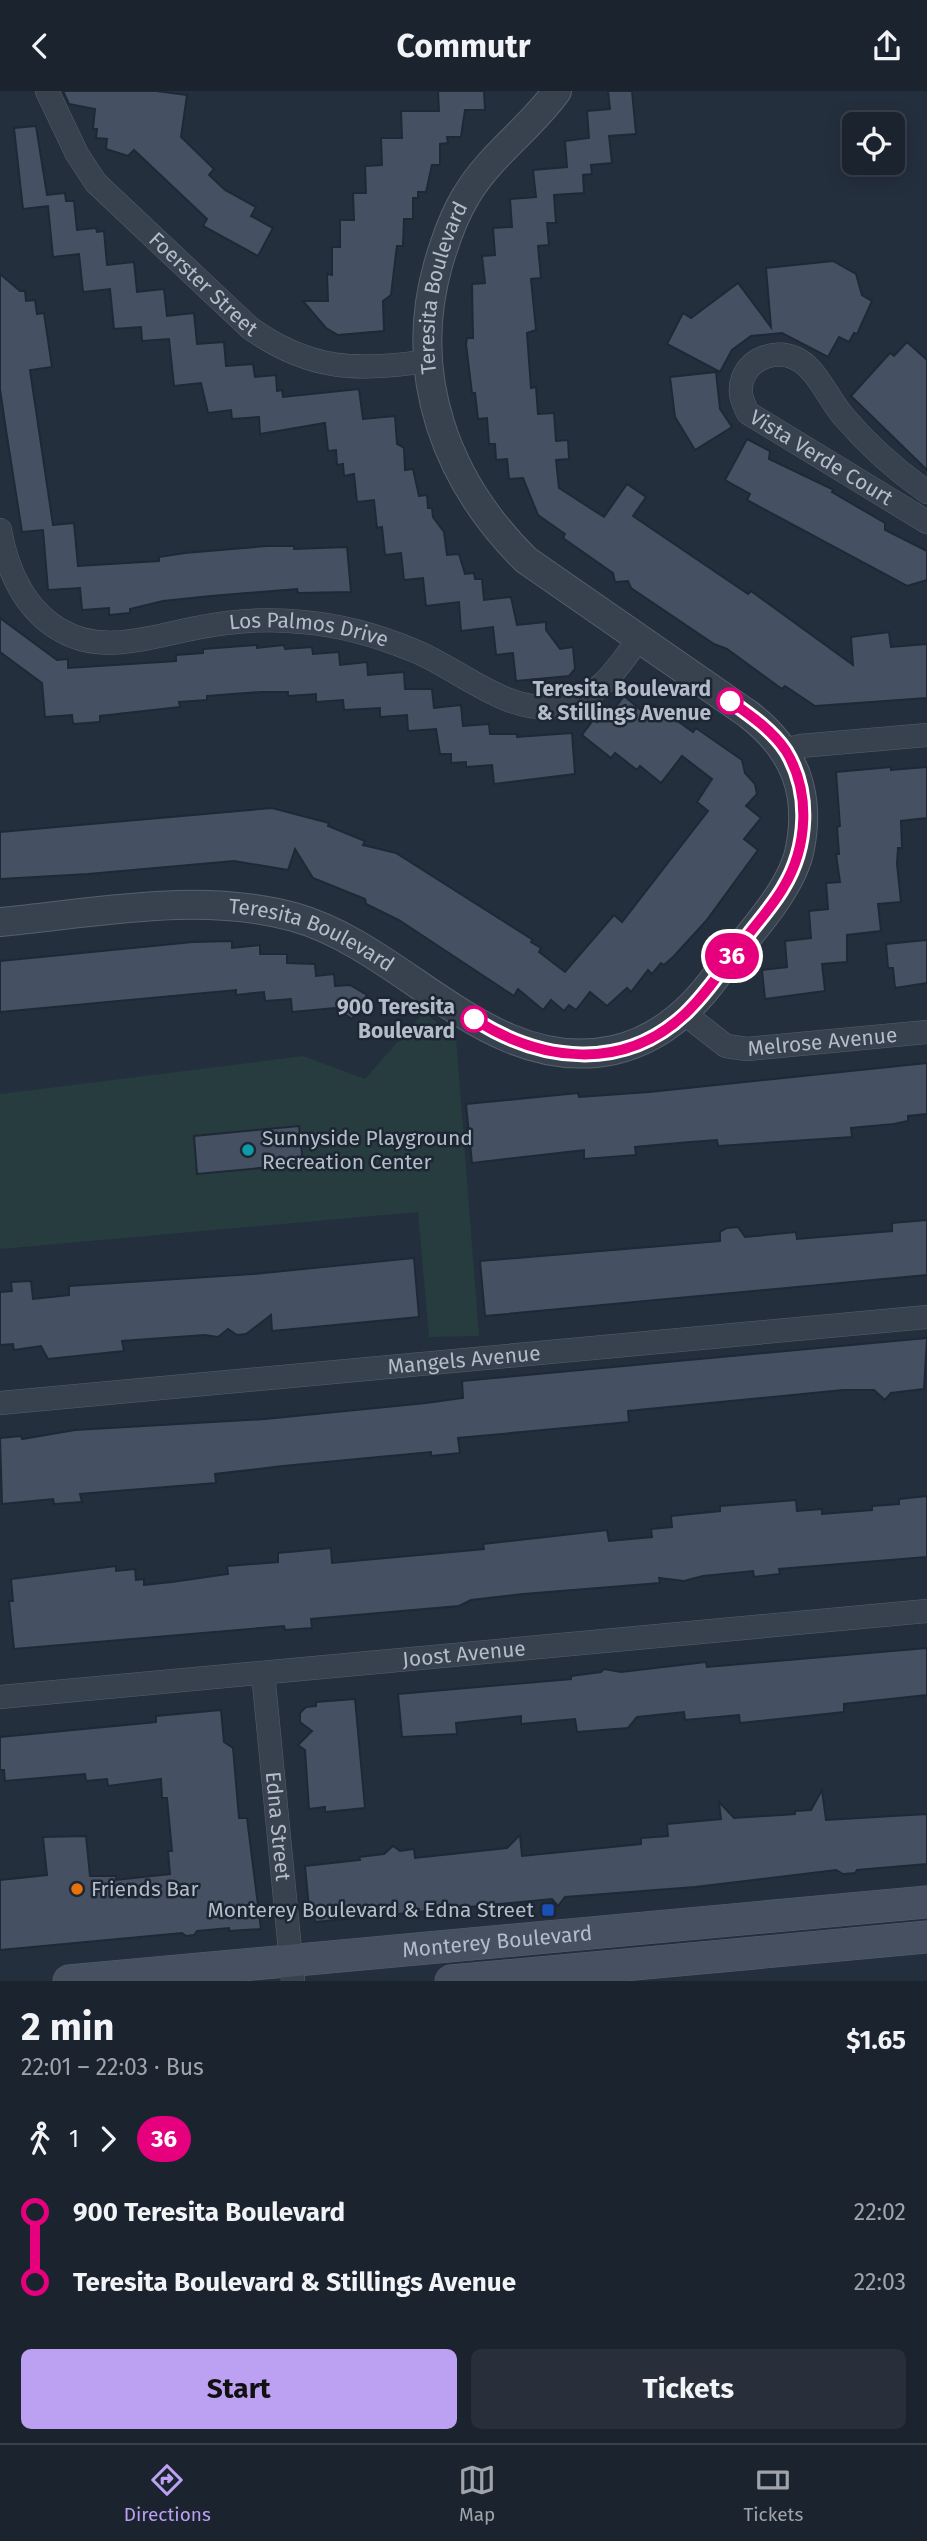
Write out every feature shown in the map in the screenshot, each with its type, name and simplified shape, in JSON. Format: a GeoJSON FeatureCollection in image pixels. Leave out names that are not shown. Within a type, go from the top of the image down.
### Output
{"type":"FeatureCollection","features":[{"type":"Feature","properties":{"kind":"main road","name":"Monterey Boulevard"},"geometry":{"type":"LineString","coordinates":[[69,1981],[292,1971],[513,1940],[927,1902]]}},
{"type":"Feature","properties":{"kind":"main road"},"geometry":{"type":"LineString","coordinates":[[879,1906],[882,1941]]}},
{"type":"Feature","properties":{"kind":"main road","name":"Monterey Boulevard"},"geometry":{"type":"LineString","coordinates":[[451,1981],[516,1978],[927,1937]]}},
{"type":"Feature","properties":{"kind":"street","name":"Foerster Street"},"geometry":{"type":"LineString","coordinates":[[47,91],[78,155],[96,183],[250,327],[273,344],[298,357],[329,365],[370,367],[428,362]]}},
{"type":"Feature","properties":{"kind":"street","name":"Teresita Boulevard"},"geometry":{"type":"LineString","coordinates":[[0,922],[211,903],[245,906],[296,917],[351,942],[498,1034],[530,1048],[562,1055],[594,1054],[628,1047],[659,1032],[685,1014],[783,888],[797,859],[804,828],[796,772],[785,750],[759,722],[555,582],[500,534],[478,505],[443,440],[435,415],[426,333],[432,290],[452,222],[486,167],[557,91]]}},
{"type":"Feature","properties":{"kind":"street","name":"Vista Verde Court"},"geometry":{"type":"LineString","coordinates":[[927,492],[865,440],[841,414],[810,370],[798,360],[785,354],[770,355],[755,362],[745,372],[739,386],[741,401],[748,413],[927,522]]}},
{"type":"Feature","properties":{"kind":"street","name":"Los Palmos Drive"},"geometry":{"type":"LineString","coordinates":[[0,530],[10,569],[22,593],[62,631],[90,642],[125,643],[229,622],[302,622],[378,637],[429,657],[513,701],[556,707],[578,701],[602,685],[639,638]]}},
{"type":"Feature","properties":{"kind":"street"},"geometry":{"type":"LineString","coordinates":[[785,750],[800,746],[927,735]]}},
{"type":"Feature","properties":{"kind":"street","name":"Melrose Avenue"},"geometry":{"type":"LineString","coordinates":[[685,1014],[726,1046],[747,1049],[927,1032]]}},
{"type":"Feature","properties":{"kind":"street","name":"Mangels Avenue"},"geometry":{"type":"LineString","coordinates":[[0,1403],[927,1317]]}},
{"type":"Feature","properties":{"kind":"street","name":"Joost Avenue"},"geometry":{"type":"LineString","coordinates":[[0,1697],[927,1611]]}},
{"type":"Feature","properties":{"kind":"street","name":"Edna Street"},"geometry":{"type":"LineString","coordinates":[[263,1673],[292,1971]]}},
{"type":"Feature","properties":{"kind":"street"},"geometry":{"type":"LineString","coordinates":[[513,1940],[516,1978]]}},
{"type":"Feature","properties":{"kind":"green space"},"geometry":{"type":"Polygon","coordinates":[[[424,1012],[456,1038],[479,1336],[429,1337],[418,1212],[0,1249],[0,1094],[303,1056],[365,1079],[424,1012]]]}},
{"type":"Feature","properties":{"kind":"building"},"geometry":{"type":"Polygon","coordinates":[[[63,91],[156,91],[187,95],[181,137],[214,169],[209,175],[225,190],[256,207],[251,216],[273,228],[258,256],[203,226],[207,219],[134,150],[128,156],[106,149],[107,139],[96,138],[97,129],[93,129],[95,109],[69,104],[63,91]]]}},
{"type":"Feature","properties":{"kind":"building"},"geometry":{"type":"Polygon","coordinates":[[[438,91],[484,91],[485,110],[465,110],[461,137],[447,137],[448,143],[440,144],[440,165],[432,165],[426,192],[418,192],[418,198],[413,198],[413,219],[404,219],[403,246],[397,246],[391,295],[383,301],[384,331],[338,335],[326,328],[303,301],[328,301],[327,274],[332,275],[332,247],[340,247],[340,220],[354,220],[353,193],[366,193],[365,166],[382,165],[381,138],[402,138],[401,111],[439,111],[438,91]]]}},
{"type":"Feature","properties":{"kind":"building"},"geometry":{"type":"Polygon","coordinates":[[[608,91],[632,91],[636,134],[609,136],[612,163],[591,165],[592,174],[583,175],[584,193],[554,195],[556,223],[547,223],[549,245],[538,246],[541,278],[531,279],[536,330],[527,333],[531,388],[536,387],[538,414],[554,413],[556,441],[568,440],[569,459],[556,460],[559,488],[604,517],[627,484],[646,497],[633,516],[748,594],[751,591],[853,665],[851,637],[889,632],[891,647],[927,644],[927,698],[815,706],[785,686],[782,689],[727,649],[714,644],[631,588],[628,581],[615,582],[613,573],[563,538],[565,534],[538,515],[523,478],[509,479],[507,459],[496,460],[495,444],[489,444],[487,418],[478,419],[475,393],[472,393],[466,344],[467,338],[473,338],[472,284],[485,283],[482,256],[495,255],[493,228],[512,227],[510,199],[536,197],[533,170],[567,167],[565,141],[589,138],[587,111],[610,109],[608,91]]]}},
{"type":"Feature","properties":{"kind":"building"},"geometry":{"type":"Polygon","coordinates":[[[36,126],[47,195],[65,193],[66,201],[74,201],[77,230],[96,228],[97,232],[104,231],[107,265],[134,262],[137,292],[164,289],[167,316],[194,313],[197,344],[224,342],[226,366],[253,364],[255,377],[276,375],[277,391],[282,390],[283,397],[359,389],[363,419],[395,416],[397,444],[404,448],[405,470],[413,469],[419,496],[427,495],[428,508],[432,508],[433,517],[444,532],[447,555],[459,554],[465,574],[474,573],[475,579],[482,579],[484,600],[511,597],[517,625],[546,622],[546,630],[560,649],[573,647],[575,669],[569,676],[516,681],[513,653],[496,655],[493,627],[461,631],[459,602],[426,606],[423,578],[404,580],[401,553],[385,555],[382,527],[377,528],[374,500],[357,502],[354,474],[344,476],[343,464],[337,465],[336,450],[328,451],[325,423],[260,434],[259,417],[232,419],[231,410],[208,413],[201,383],[174,386],[169,339],[142,341],[141,327],[114,329],[110,289],[83,292],[79,254],[53,257],[48,206],[23,209],[14,128],[36,126]]]}},
{"type":"Feature","properties":{"kind":"building"},"geometry":{"type":"Polygon","coordinates":[[[833,261],[856,274],[862,295],[872,301],[857,334],[854,333],[849,342],[839,337],[828,357],[782,333],[751,336],[732,350],[720,372],[667,344],[683,313],[691,318],[738,283],[771,327],[766,268],[833,261]]]}},
{"type":"Feature","properties":{"kind":"building"},"geometry":{"type":"Polygon","coordinates":[[[0,274],[20,291],[25,291],[26,301],[35,300],[37,314],[44,313],[52,367],[30,370],[53,525],[74,523],[78,566],[159,561],[159,557],[185,553],[267,546],[294,546],[294,549],[347,547],[351,592],[298,593],[297,589],[211,596],[163,601],[130,609],[130,613],[109,615],[109,608],[82,610],[80,588],[48,590],[43,530],[22,532],[6,430],[0,389],[0,274]]]}},
{"type":"Feature","properties":{"kind":"building"},"geometry":{"type":"Polygon","coordinates":[[[907,342],[927,360],[927,470],[851,396],[890,353],[894,356],[907,342]]]}},
{"type":"Feature","properties":{"kind":"building"},"geometry":{"type":"Polygon","coordinates":[[[716,372],[720,409],[732,427],[695,450],[675,417],[670,377],[716,372]]]}},
{"type":"Feature","properties":{"kind":"building"},"geometry":{"type":"Polygon","coordinates":[[[747,439],[770,451],[769,459],[834,490],[832,492],[885,523],[885,530],[927,551],[927,580],[907,586],[747,500],[750,494],[725,480],[747,439]]]}},
{"type":"Feature","properties":{"kind":"building"},"geometry":{"type":"Polygon","coordinates":[[[0,618],[57,660],[68,659],[68,668],[176,661],[176,655],[203,653],[203,649],[257,645],[257,648],[284,645],[285,649],[312,647],[313,654],[339,652],[340,665],[367,662],[368,675],[404,672],[405,689],[432,689],[434,708],[461,705],[463,726],[489,724],[490,734],[517,734],[517,737],[572,733],[575,774],[494,784],[492,765],[466,767],[466,762],[451,763],[451,754],[440,754],[436,729],[408,731],[407,715],[380,717],[380,708],[344,710],[343,700],[316,702],[316,694],[288,696],[288,692],[261,692],[207,696],[207,700],[179,702],[180,707],[100,716],[100,722],[73,724],[72,715],[45,717],[42,683],[0,652],[0,618]]]}},
{"type":"Feature","properties":{"kind":"building"},"geometry":{"type":"Polygon","coordinates":[[[624,696],[646,714],[654,704],[693,732],[696,728],[742,760],[745,773],[755,784],[757,794],[746,806],[761,818],[744,839],[758,850],[706,921],[664,965],[661,963],[652,974],[648,970],[631,992],[627,988],[607,1006],[590,992],[576,1010],[569,1005],[564,1011],[551,1000],[543,1010],[518,989],[514,996],[399,920],[366,904],[365,899],[313,878],[295,849],[288,870],[234,861],[0,879],[0,832],[272,808],[329,823],[328,826],[365,841],[363,845],[396,853],[533,940],[531,942],[541,948],[539,952],[565,972],[614,915],[622,922],[708,811],[697,802],[712,779],[682,756],[661,783],[640,766],[637,770],[615,753],[611,758],[582,735],[594,719],[597,722],[610,706],[614,709],[624,696]]]}},
{"type":"Feature","properties":{"kind":"building"},"geometry":{"type":"Polygon","coordinates":[[[891,767],[891,770],[927,767],[927,818],[901,821],[902,848],[898,848],[897,864],[901,902],[878,904],[881,931],[847,935],[847,962],[822,964],[825,991],[765,999],[762,970],[787,967],[785,941],[811,938],[809,911],[828,909],[826,883],[840,882],[836,854],[839,854],[837,827],[840,826],[836,772],[891,767]]]}},
{"type":"Feature","properties":{"kind":"building"},"geometry":{"type":"Polygon","coordinates":[[[927,940],[927,983],[895,988],[893,968],[888,968],[886,944],[927,940]]]}},
{"type":"Feature","properties":{"kind":"building"},"geometry":{"type":"Polygon","coordinates":[[[232,941],[232,948],[260,945],[260,954],[287,954],[287,963],[315,964],[316,976],[334,974],[335,986],[350,985],[367,995],[352,1019],[335,1008],[292,1012],[291,999],[265,1001],[264,992],[236,995],[236,990],[0,1012],[0,961],[193,942],[232,941]]]}},
{"type":"Feature","properties":{"kind":"building"},"geometry":{"type":"Polygon","coordinates":[[[927,1063],[927,1114],[908,1116],[908,1121],[894,1124],[851,1128],[852,1137],[718,1146],[717,1140],[635,1147],[636,1155],[584,1159],[584,1150],[472,1163],[466,1104],[578,1093],[579,1097],[649,1092],[927,1063]]]}},
{"type":"Feature","properties":{"kind":"building","name":"Sunnyside Playground Recreation Center"},"geometry":{"type":"Polygon","coordinates":[[[299,1126],[303,1164],[197,1174],[194,1136],[299,1126]]]}},
{"type":"Feature","properties":{"kind":"building"},"geometry":{"type":"Polygon","coordinates":[[[927,1220],[927,1275],[485,1316],[480,1261],[720,1241],[720,1232],[727,1228],[738,1227],[745,1237],[796,1232],[797,1239],[892,1231],[892,1223],[927,1220]]]}},
{"type":"Feature","properties":{"kind":"building"},"geometry":{"type":"Polygon","coordinates":[[[414,1258],[419,1317],[272,1331],[271,1315],[246,1334],[237,1335],[228,1329],[218,1337],[205,1335],[122,1341],[124,1351],[48,1359],[41,1346],[14,1350],[13,1344],[0,1345],[0,1292],[12,1291],[11,1282],[31,1281],[33,1299],[69,1295],[69,1286],[253,1274],[414,1258]]]}},
{"type":"Feature","properties":{"kind":"building"},"geometry":{"type":"Polygon","coordinates":[[[927,1338],[924,1389],[891,1393],[885,1400],[874,1390],[843,1390],[628,1411],[629,1422],[458,1438],[460,1453],[431,1456],[431,1452],[215,1474],[216,1483],[80,1494],[82,1502],[54,1504],[53,1499],[2,1504],[0,1438],[21,1436],[22,1439],[75,1430],[265,1419],[426,1403],[463,1398],[462,1381],[927,1338]]]}},
{"type":"Feature","properties":{"kind":"building"},"geometry":{"type":"Polygon","coordinates":[[[927,1496],[927,1557],[779,1569],[780,1574],[754,1577],[753,1571],[703,1576],[684,1581],[659,1578],[660,1583],[523,1594],[471,1600],[459,1606],[311,1619],[312,1628],[285,1630],[284,1626],[14,1649],[9,1601],[13,1601],[11,1579],[116,1566],[116,1571],[135,1569],[136,1580],[144,1579],[144,1585],[228,1574],[227,1566],[278,1562],[278,1553],[331,1548],[332,1563],[484,1549],[483,1544],[607,1530],[609,1541],[652,1537],[651,1529],[672,1527],[671,1516],[720,1511],[720,1506],[796,1500],[797,1511],[822,1509],[822,1514],[872,1510],[872,1506],[899,1504],[899,1499],[927,1496]]]}},
{"type":"Feature","properties":{"kind":"building"},"geometry":{"type":"Polygon","coordinates":[[[927,1648],[927,1695],[844,1704],[844,1712],[740,1723],[739,1715],[685,1720],[684,1712],[637,1717],[628,1728],[577,1732],[575,1719],[521,1724],[521,1716],[456,1723],[457,1734],[402,1737],[398,1694],[571,1679],[571,1676],[601,1672],[604,1669],[621,1672],[706,1662],[707,1667],[927,1648]]]}},
{"type":"Feature","properties":{"kind":"building"},"geometry":{"type":"Polygon","coordinates":[[[355,1699],[365,1808],[325,1812],[325,1807],[309,1809],[305,1750],[298,1745],[312,1731],[300,1722],[300,1713],[306,1707],[316,1706],[316,1702],[355,1699]]]}},
{"type":"Feature","properties":{"kind":"building"},"geometry":{"type":"Polygon","coordinates":[[[221,1710],[224,1742],[233,1748],[239,1818],[247,1818],[261,1929],[229,1931],[229,1928],[197,1931],[194,1935],[186,1936],[182,1933],[0,1950],[0,1880],[47,1875],[43,1837],[86,1836],[90,1876],[116,1876],[116,1880],[170,1874],[168,1851],[172,1851],[167,1798],[162,1798],[161,1779],[108,1786],[107,1779],[86,1781],[85,1774],[5,1781],[4,1770],[0,1770],[0,1737],[156,1722],[156,1716],[221,1710]]]}},
{"type":"Feature","properties":{"kind":"building"},"geometry":{"type":"Polygon","coordinates":[[[822,1790],[826,1820],[927,1814],[927,1864],[857,1870],[855,1873],[843,1874],[836,1870],[695,1887],[565,1897],[558,1906],[552,1899],[315,1922],[314,1908],[309,1908],[305,1866],[360,1860],[359,1857],[384,1854],[393,1846],[400,1851],[414,1849],[415,1858],[507,1848],[520,1835],[522,1856],[641,1844],[641,1838],[668,1836],[667,1824],[721,1819],[719,1802],[734,1818],[795,1814],[795,1811],[811,1810],[822,1790]]]}},
{"type":"Feature","properties":{"kind":"bus line","name":"36"},"geometry":{"type":"LineString","coordinates":[[474,1019],[498,1034],[530,1048],[562,1055],[594,1054],[628,1047],[659,1032],[685,1014],[708,988],[783,888],[797,859],[804,828],[796,772],[785,750],[767,729],[730,701]]}},
{"type":"Feature","properties":{"kind":"place","name":"Teresita Boulevard & Stillings Avenue"},"geometry":{"type":"Point","coordinates":[730,701]}},
{"type":"Feature","properties":{"kind":"place","name":"900 Teresita Boulevard"},"geometry":{"type":"Point","coordinates":[474,1019]}},
{"type":"Feature","properties":{"kind":"place","name":"Sunnyside Playground Recreation Center"},"geometry":{"type":"Point","coordinates":[248,1150]}},
{"type":"Feature","properties":{"kind":"place","name":"Friends Bar"},"geometry":{"type":"Point","coordinates":[77,1889]}},
{"type":"Feature","properties":{"kind":"place","name":"Monterey Boulevard & Edna Street"},"geometry":{"type":"Point","coordinates":[548,1910]}}]}
